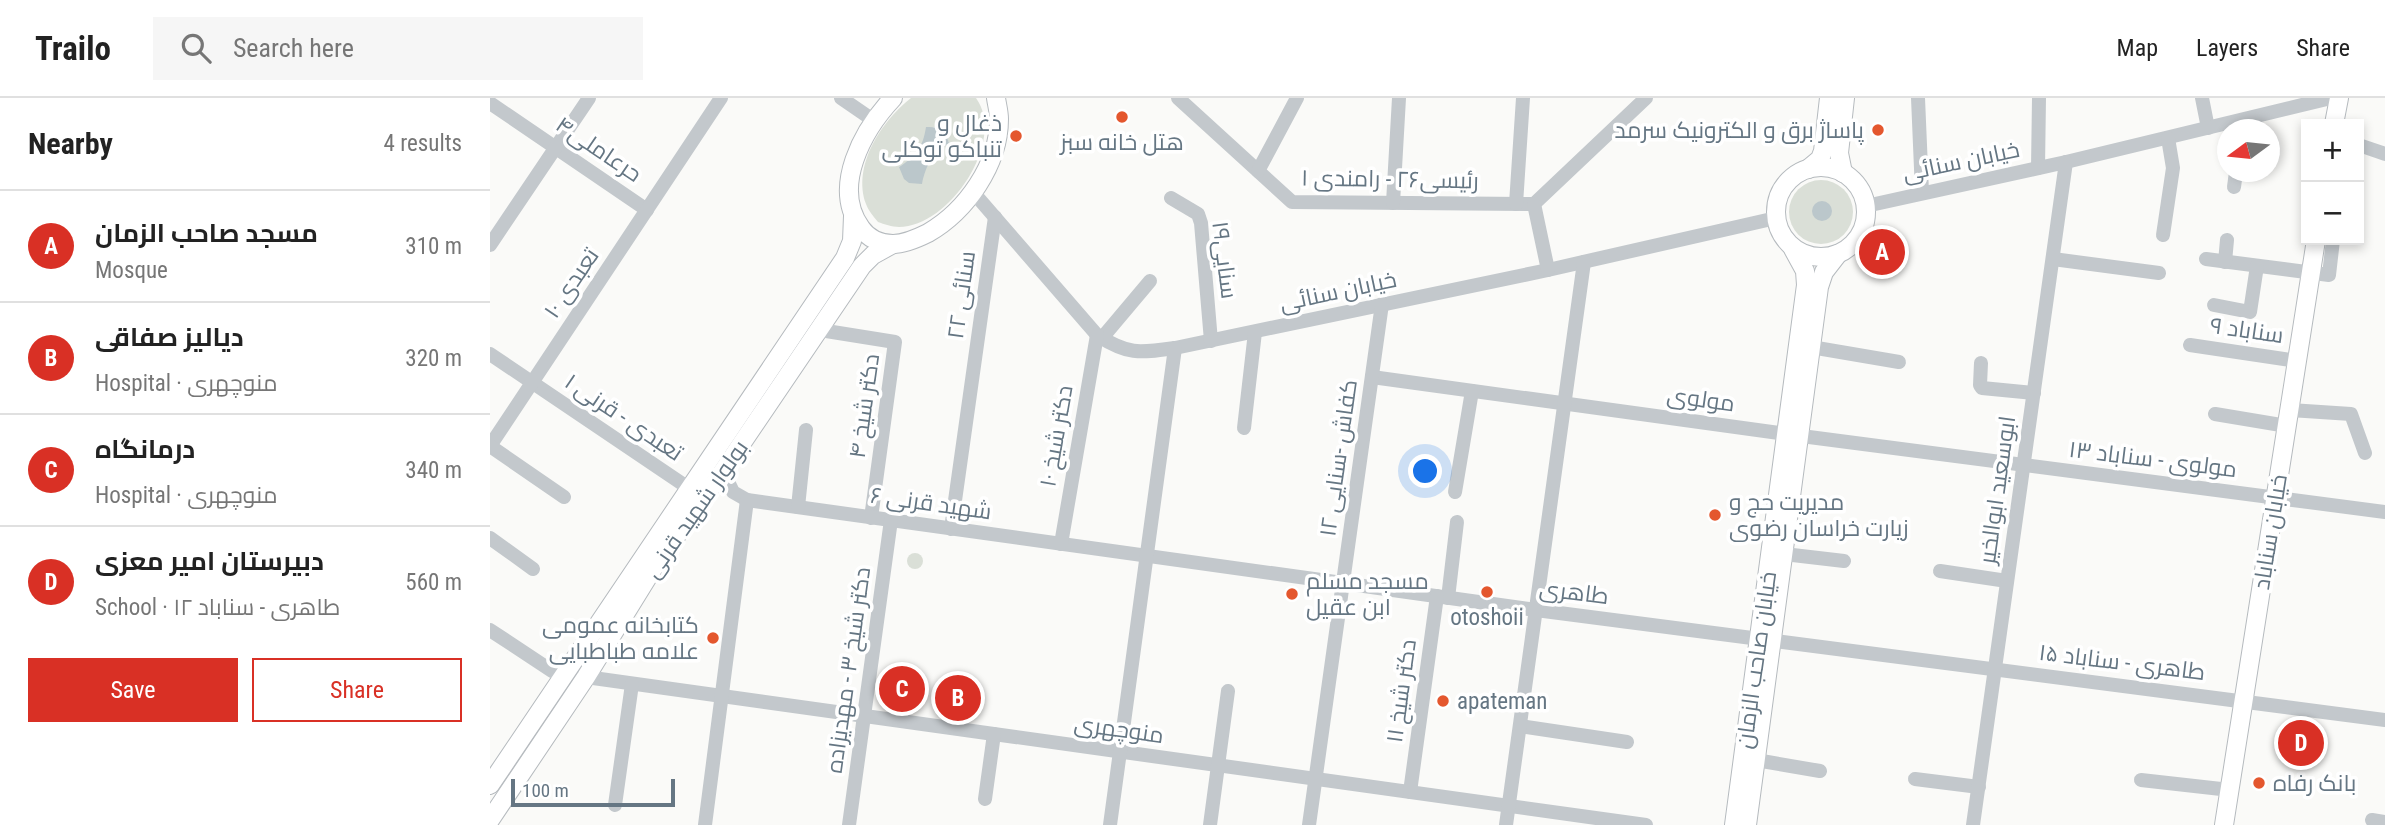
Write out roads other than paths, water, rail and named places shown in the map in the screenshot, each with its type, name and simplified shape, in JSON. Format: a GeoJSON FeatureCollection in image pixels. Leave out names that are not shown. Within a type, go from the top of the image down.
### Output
{"type":"FeatureCollection","features":[{"type":"Feature","properties":{"kind":"main road","name":"بولوار شهید قرنی"},"geometry":{"type":"LineString","coordinates":[[490,785],[845,258],[852,241],[853,216],[849,191],[852,169],[873,120],[893,98]]}},
{"type":"Feature","properties":{"kind":"main road","name":"بولوار شهید قرنی"},"geometry":{"type":"LineString","coordinates":[[492,821],[654,567],[723,471],[862,266],[873,255],[892,244],[917,239],[937,227],[953,215],[973,192],[990,161],[996,142],[999,120],[996,98]]}},
{"type":"Feature","properties":{"kind":"main road"},"geometry":{"type":"LineString","coordinates":[[1808,169],[1826,167],[1843,173],[1857,184],[1866,206],[1863,229],[1849,248],[1838,254],[1815,257],[1793,248],[1779,230],[1776,218],[1776,206],[1785,185],[1793,176],[1820,159],[1829,98]]}},
{"type":"Feature","properties":{"kind":"main road"},"geometry":{"type":"LineString","coordinates":[[1843,173],[1839,153],[1845,98]]}},
{"type":"Feature","properties":{"kind":"main road"},"geometry":{"type":"LineString","coordinates":[[2335,119],[2339,98]]}},
{"type":"Feature","properties":{"kind":"main road"},"geometry":{"type":"LineString","coordinates":[[853,216],[868,237],[892,244]]}},
{"type":"Feature","properties":{"kind":"main road","name":"خیابان سناباد"},"geometry":{"type":"LineString","coordinates":[[2224,825],[2315,245]]}},
{"type":"Feature","properties":{"kind":"main road","name":"خیابان صاحب الزمان"},"geometry":{"type":"LineString","coordinates":[[1747,825],[1756,760],[1765,640],[1784,554],[1806,285],[1805,271],[1793,248]]}},
{"type":"Feature","properties":{"kind":"main road","name":"خیابان صاحب الزمان"},"geometry":{"type":"LineString","coordinates":[[1734,825],[1765,640],[1792,435],[1811,347],[1819,287],[1824,272],[1838,254]]}},
{"type":"Feature","properties":{"kind":"street"},"geometry":{"type":"LineString","coordinates":[[490,245],[589,98]]}},
{"type":"Feature","properties":{"kind":"street","name":"تعبدی ۱۰"},"geometry":{"type":"LineString","coordinates":[[490,446],[721,98]]}},
{"type":"Feature","properties":{"kind":"street"},"geometry":{"type":"LineString","coordinates":[[841,98],[873,120]]}},
{"type":"Feature","properties":{"kind":"street","name":"رئیسی۲۶ - رامندی ۱"},"geometry":{"type":"LineString","coordinates":[[1178,98],[1292,202],[1534,204]]}},
{"type":"Feature","properties":{"kind":"street"},"geometry":{"type":"LineString","coordinates":[[1258,171],[1297,98]]}},
{"type":"Feature","properties":{"kind":"street"},"geometry":{"type":"LineString","coordinates":[[1393,203],[1399,98]]}},
{"type":"Feature","properties":{"kind":"street"},"geometry":{"type":"LineString","coordinates":[[1516,204],[1523,98]]}},
{"type":"Feature","properties":{"kind":"street"},"geometry":{"type":"LineString","coordinates":[[1548,270],[1534,204],[1646,98]]}},
{"type":"Feature","properties":{"kind":"street"},"geometry":{"type":"LineString","coordinates":[[1917,98],[1922,192]]}},
{"type":"Feature","properties":{"kind":"street"},"geometry":{"type":"LineString","coordinates":[[2038,168],[2039,98]]}},
{"type":"Feature","properties":{"kind":"street"},"geometry":{"type":"LineString","coordinates":[[2202,98],[2208,128]]}},
{"type":"Feature","properties":{"kind":"street","name":"خیابان سنائی"},"geometry":{"type":"LineString","coordinates":[[2258,119],[2330,98]]}},
{"type":"Feature","properties":{"kind":"street","name":"حرعاملی۴"},"geometry":{"type":"LineString","coordinates":[[490,103],[647,210]]}},
{"type":"Feature","properties":{"kind":"street","name":"خیابان سنائی"},"geometry":{"type":"LineString","coordinates":[[1866,206],[2217,127]]}},
{"type":"Feature","properties":{"kind":"street"},"geometry":{"type":"LineString","coordinates":[[2163,235],[2173,168],[2168,138]]}},
{"type":"Feature","properties":{"kind":"street"},"geometry":{"type":"LineString","coordinates":[[2364,147],[2385,154]]}},
{"type":"Feature","properties":{"kind":"street","name":"ابوسعید ابوالخیر"},"geometry":{"type":"LineString","coordinates":[[1973,825],[2066,162]]}},
{"type":"Feature","properties":{"kind":"street"},"geometry":{"type":"LineString","coordinates":[[2234,187],[2235,182]]}},
{"type":"Feature","properties":{"kind":"street","name":"خیابان سنائی"},"geometry":{"type":"LineString","coordinates":[[973,192],[1099,337],[1117,348],[1140,353],[1211,341],[1548,270],[1776,218]]}},
{"type":"Feature","properties":{"kind":"street","name":"سنایی۱۹"},"geometry":{"type":"LineString","coordinates":[[1171,198],[1198,214],[1201,223],[1211,341]]}},
{"type":"Feature","properties":{"kind":"street","name":"سنائی ۲۲"},"geometry":{"type":"LineString","coordinates":[[951,529],[995,217]]}},
{"type":"Feature","properties":{"kind":"street"},"geometry":{"type":"LineString","coordinates":[[2225,262],[2228,240]]}},
{"type":"Feature","properties":{"kind":"street"},"geometry":{"type":"LineString","coordinates":[[2206,259],[2329,275],[2332,245]]}},
{"type":"Feature","properties":{"kind":"street"},"geometry":{"type":"LineString","coordinates":[[2053,258],[2159,272]]}},
{"type":"Feature","properties":{"kind":"street"},"geometry":{"type":"LineString","coordinates":[[1506,825],[1584,262]]}},
{"type":"Feature","properties":{"kind":"street"},"geometry":{"type":"LineString","coordinates":[[2214,305],[2250,312],[2257,266]]}},
{"type":"Feature","properties":{"kind":"street"},"geometry":{"type":"LineString","coordinates":[[1099,337],[1150,281]]}},
{"type":"Feature","properties":{"kind":"street","name":"کفاش -سنایی ۱۲"},"geometry":{"type":"LineString","coordinates":[[1309,825],[1382,304]]}},
{"type":"Feature","properties":{"kind":"street","name":"دکتر شیخ ۴"},"geometry":{"type":"LineString","coordinates":[[820,330],[895,342],[871,517]]}},
{"type":"Feature","properties":{"kind":"street"},"geometry":{"type":"LineString","coordinates":[[1244,428],[1255,331]]}},
{"type":"Feature","properties":{"kind":"street","name":"دکتر شیخ ۱۰"},"geometry":{"type":"LineString","coordinates":[[1061,544],[1099,337]]}},
{"type":"Feature","properties":{"kind":"street","name":"سناباد ۹"},"geometry":{"type":"LineString","coordinates":[[2190,345],[2297,361]]}},
{"type":"Feature","properties":{"kind":"street"},"geometry":{"type":"LineString","coordinates":[[1811,347],[1899,362]]}},
{"type":"Feature","properties":{"kind":"street"},"geometry":{"type":"LineString","coordinates":[[1110,825],[1175,348]]}},
{"type":"Feature","properties":{"kind":"street","name":"تعبدی - قرنی ۱"},"geometry":{"type":"LineString","coordinates":[[490,354],[690,489]]}},
{"type":"Feature","properties":{"kind":"street"},"geometry":{"type":"LineString","coordinates":[[1981,363],[1982,388],[2034,393]]}},
{"type":"Feature","properties":{"kind":"street","name":"مولوی"},"geometry":{"type":"LineString","coordinates":[[1372,377],[2024,465]]}},
{"type":"Feature","properties":{"kind":"street"},"geometry":{"type":"LineString","coordinates":[[1455,492],[1472,391]]}},
{"type":"Feature","properties":{"kind":"street"},"geometry":{"type":"LineString","coordinates":[[2215,414],[2288,418],[2351,414],[2365,453]]}},
{"type":"Feature","properties":{"kind":"street"},"geometry":{"type":"LineString","coordinates":[[798,507],[806,430]]}},
{"type":"Feature","properties":{"kind":"street"},"geometry":{"type":"LineString","coordinates":[[490,446],[564,497]]}},
{"type":"Feature","properties":{"kind":"street","name":"مولوی - سناباد ۱۳"},"geometry":{"type":"LineString","coordinates":[[2024,465],[2385,512]]}},
{"type":"Feature","properties":{"kind":"street"},"geometry":{"type":"LineString","coordinates":[[705,825],[747,500],[733,492],[723,471]]}},
{"type":"Feature","properties":{"kind":"street","name":"شهید قرنی ۶"},"geometry":{"type":"LineString","coordinates":[[747,500],[1147,556]]}},
{"type":"Feature","properties":{"kind":"street","name":"دکتر شیخ ۳ - مهدیزاده"},"geometry":{"type":"LineString","coordinates":[[849,825],[891,520]]}},
{"type":"Feature","properties":{"kind":"street","name":"دکتر شیخ ۱۱"},"geometry":{"type":"LineString","coordinates":[[1410,792],[1457,522]]}},
{"type":"Feature","properties":{"kind":"street"},"geometry":{"type":"LineString","coordinates":[[490,538],[533,569]]}},
{"type":"Feature","properties":{"kind":"street"},"geometry":{"type":"LineString","coordinates":[[1784,554],[1844,561]]}},
{"type":"Feature","properties":{"kind":"street","name":"طاهری"},"geometry":{"type":"LineString","coordinates":[[1147,556],[1536,610],[1995,669]]}},
{"type":"Feature","properties":{"kind":"street"},"geometry":{"type":"LineString","coordinates":[[1940,571],[2007,581]]}},
{"type":"Feature","properties":{"kind":"street"},"geometry":{"type":"LineString","coordinates":[[490,630],[552,671]]}},
{"type":"Feature","properties":{"kind":"street","name":"طاهری - سناباد ۱۵"},"geometry":{"type":"LineString","coordinates":[[1995,669],[2385,720]]}},
{"type":"Feature","properties":{"kind":"street","name":"منوچهری"},"geometry":{"type":"LineString","coordinates":[[586,677],[1646,825]]}},
{"type":"Feature","properties":{"kind":"street"},"geometry":{"type":"LineString","coordinates":[[615,805],[632,684]]}},
{"type":"Feature","properties":{"kind":"street"},"geometry":{"type":"LineString","coordinates":[[1210,825],[1228,691]]}},
{"type":"Feature","properties":{"kind":"street"},"geometry":{"type":"LineString","coordinates":[[1520,726],[1627,742]]}},
{"type":"Feature","properties":{"kind":"street"},"geometry":{"type":"LineString","coordinates":[[985,799],[994,734]]}},
{"type":"Feature","properties":{"kind":"street"},"geometry":{"type":"LineString","coordinates":[[1756,760],[1820,771]]}},
{"type":"Feature","properties":{"kind":"street"},"geometry":{"type":"LineString","coordinates":[[1915,779],[1979,787]]}},
{"type":"Feature","properties":{"kind":"street"},"geometry":{"type":"LineString","coordinates":[[2141,780],[2230,790]]}},
{"type":"Feature","properties":{"kind":"place","name":"هتل خانه سبز"},"geometry":{"type":"Point","coordinates":[1122,117]}},
{"type":"Feature","properties":{"kind":"place","name":"پاساژ برق و الکترونیک سرمد"},"geometry":{"type":"Point","coordinates":[1878,130]}},
{"type":"Feature","properties":{"kind":"place","name":"ذغال و تنباکو توکلی"},"geometry":{"type":"Point","coordinates":[1016,136]}},
{"type":"Feature","properties":{"kind":"place","name":"مسجد صاحب الزمان"},"geometry":{"type":"Point","coordinates":[1882,252]}},
{"type":"Feature","properties":{"kind":"place","name":"مدیریت حج و زیارت خراسان رضوی"},"geometry":{"type":"Point","coordinates":[1715,515]}},
{"type":"Feature","properties":{"kind":"place","name":"otoshoii"},"geometry":{"type":"Point","coordinates":[1487,592]}},
{"type":"Feature","properties":{"kind":"place","name":"مسجد مسلم ابن عقیل"},"geometry":{"type":"Point","coordinates":[1292,594]}},
{"type":"Feature","properties":{"kind":"place","name":"کتابخانه عمومی علامه طباطبایی"},"geometry":{"type":"Point","coordinates":[713,638]}},
{"type":"Feature","properties":{"kind":"place","name":"درمانگاه"},"geometry":{"type":"Point","coordinates":[902,689]}},
{"type":"Feature","properties":{"kind":"place","name":"دیالیز صفاقی"},"geometry":{"type":"Point","coordinates":[958,698]}},
{"type":"Feature","properties":{"kind":"place","name":"apateman"},"geometry":{"type":"Point","coordinates":[1443,701]}},
{"type":"Feature","properties":{"kind":"place","name":"دبیرستان امیر معزی"},"geometry":{"type":"Point","coordinates":[2301,743]}},
{"type":"Feature","properties":{"kind":"place","name":"بانک رفاه"},"geometry":{"type":"Point","coordinates":[2259,783]}}]}
